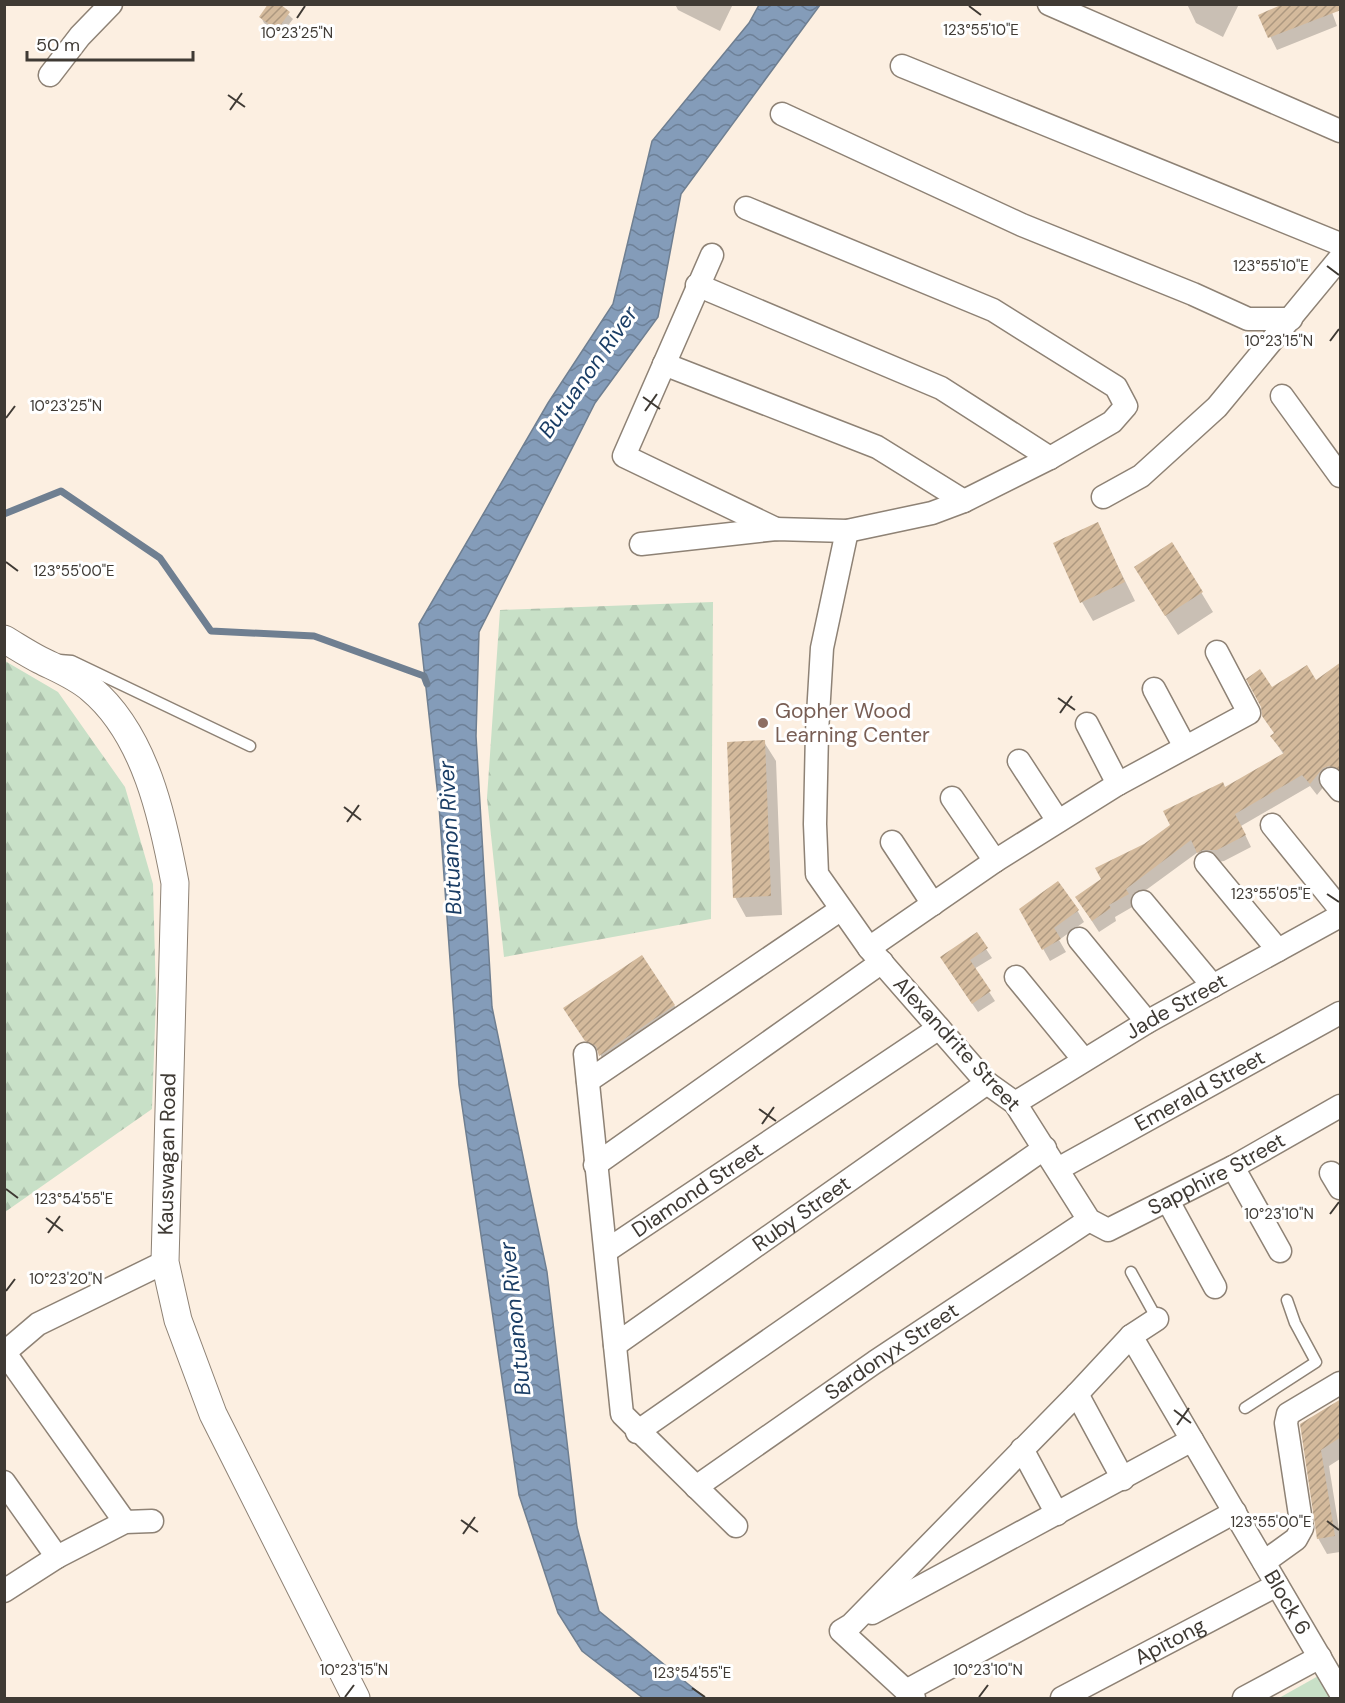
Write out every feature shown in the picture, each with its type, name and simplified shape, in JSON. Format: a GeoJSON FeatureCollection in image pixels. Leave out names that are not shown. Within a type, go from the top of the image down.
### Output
{"type":"FeatureCollection","features":[{"type":"Feature","properties":{"kind":"street"},"geometry":{"type":"LineString","coordinates":[[50,75],[80,36],[111,4]]}},
{"type":"Feature","properties":{"kind":"street"},"geometry":{"type":"LineString","coordinates":[[1049,4],[1341,130]]}},
{"type":"Feature","properties":{"kind":"street"},"geometry":{"type":"LineString","coordinates":[[902,66],[1341,244]]}},
{"type":"Feature","properties":{"kind":"street"},"geometry":{"type":"LineString","coordinates":[[782,114],[1022,225],[1193,294],[1248,319],[1291,319]]}},
{"type":"Feature","properties":{"kind":"street"},"geometry":{"type":"LineString","coordinates":[[641,544],[776,529],[847,531],[932,513],[964,501],[1050,458],[1120,415],[1126,406],[1116,387],[993,310],[746,208]]}},
{"type":"Feature","properties":{"kind":"street"},"geometry":{"type":"LineString","coordinates":[[712,255],[624,456],[776,529]]}},
{"type":"Feature","properties":{"kind":"street"},"geometry":{"type":"LineString","coordinates":[[1103,497],[1142,476],[1217,407],[1341,258]]}},
{"type":"Feature","properties":{"kind":"street"},"geometry":{"type":"LineString","coordinates":[[697,285],[941,388],[1050,458]]}},
{"type":"Feature","properties":{"kind":"street"},"geometry":{"type":"LineString","coordinates":[[664,364],[877,447],[964,501]]}},
{"type":"Feature","properties":{"kind":"street"},"geometry":{"type":"LineString","coordinates":[[1282,396],[1341,476]]}},
{"type":"Feature","properties":{"kind":"street","name":"Alexandrite Street"},"geometry":{"type":"LineString","coordinates":[[847,531],[822,648],[814,824],[817,874],[840,910],[875,955],[987,1083],[1015,1103],[1046,1148],[1089,1220]]}},
{"type":"Feature","properties":{"kind":"street","name":"Kauswagan Road"},"geometry":{"type":"LineString","coordinates":[[4,639],[74,676],[93,690],[115,716],[148,773],[164,825],[174,883],[165,1262],[178,1320],[213,1414],[356,1698]]}},
{"type":"Feature","properties":{"kind":"street"},"geometry":{"type":"LineString","coordinates":[[595,1165],[875,955],[933,904],[995,861],[1118,784],[1249,713],[1217,652]]}},
{"type":"Feature","properties":{"kind":"street"},"geometry":{"type":"LineString","coordinates":[[1154,689],[1185,747]]}},
{"type":"Feature","properties":{"kind":"street"},"geometry":{"type":"LineString","coordinates":[[1087,724],[1118,784]]}},
{"type":"Feature","properties":{"kind":"street"},"geometry":{"type":"LineString","coordinates":[[1019,760],[1058,821]]}},
{"type":"Feature","properties":{"kind":"street"},"geometry":{"type":"LineString","coordinates":[[952,798],[995,861]]}},
{"type":"Feature","properties":{"kind":"street"},"geometry":{"type":"LineString","coordinates":[[1272,825],[1341,909]]}},
{"type":"Feature","properties":{"kind":"street"},"geometry":{"type":"LineString","coordinates":[[892,842],[933,904]]}},
{"type":"Feature","properties":{"kind":"street"},"geometry":{"type":"LineString","coordinates":[[1206,863],[1278,950]]}},
{"type":"Feature","properties":{"kind":"street"},"geometry":{"type":"LineString","coordinates":[[1143,902],[1213,986]]}},
{"type":"Feature","properties":{"kind":"street"},"geometry":{"type":"LineString","coordinates":[[588,1081],[840,910]]}},
{"type":"Feature","properties":{"kind":"street","name":"Jade Street"},"geometry":{"type":"LineString","coordinates":[[1015,1103],[1147,1022],[1341,916]]}},
{"type":"Feature","properties":{"kind":"street"},"geometry":{"type":"LineString","coordinates":[[1079,939],[1147,1022]]}},
{"type":"Feature","properties":{"kind":"street"},"geometry":{"type":"LineString","coordinates":[[1016,977],[1084,1060]]}},
{"type":"Feature","properties":{"kind":"street","name":"Emerald Street"},"geometry":{"type":"LineString","coordinates":[[1058,1169],[1341,1013]]}},
{"type":"Feature","properties":{"kind":"street","name":"Diamond Street"},"geometry":{"type":"LineString","coordinates":[[606,1251],[939,1028]]}},
{"type":"Feature","properties":{"kind":"street"},"geometry":{"type":"LineString","coordinates":[[585,1054],[622,1414],[637,1432],[736,1526]]}},
{"type":"Feature","properties":{"kind":"street","name":"Ruby Street"},"geometry":{"type":"LineString","coordinates":[[615,1345],[987,1083]]}},
{"type":"Feature","properties":{"kind":"street","name":"Sapphire Street"},"geometry":{"type":"LineString","coordinates":[[1089,1220],[1108,1230],[1233,1167],[1341,1106]]}},
{"type":"Feature","properties":{"kind":"street"},"geometry":{"type":"LineString","coordinates":[[637,1432],[1046,1148]]}},
{"type":"Feature","properties":{"kind":"street"},"geometry":{"type":"LineString","coordinates":[[1233,1167],[1280,1251]]}},
{"type":"Feature","properties":{"kind":"street"},"geometry":{"type":"LineString","coordinates":[[1168,1201],[1215,1287]]}},
{"type":"Feature","properties":{"kind":"street","name":"Sardonyx Street"},"geometry":{"type":"LineString","coordinates":[[696,1487],[875,1362],[1089,1220]]}},
{"type":"Feature","properties":{"kind":"street"},"geometry":{"type":"LineString","coordinates":[[125,1522],[5,1353],[38,1324],[165,1262]]}},
{"type":"Feature","properties":{"kind":"street"},"geometry":{"type":"LineString","coordinates":[[851,1625],[1131,1336],[1157,1318]]}},
{"type":"Feature","properties":{"kind":"street","name":"Block 6"},"geometry":{"type":"LineString","coordinates":[[1131,1336],[1341,1692]]}},
{"type":"Feature","properties":{"kind":"street"},"geometry":{"type":"LineString","coordinates":[[1264,1562],[1296,1539],[1302,1528],[1286,1423],[1288,1414],[1341,1383]]}},
{"type":"Feature","properties":{"kind":"street"},"geometry":{"type":"LineString","coordinates":[[1077,1394],[1123,1479]]}},
{"type":"Feature","properties":{"kind":"street"},"geometry":{"type":"LineString","coordinates":[[1192,1440],[841,1631],[910,1695],[1235,1512]]}},
{"type":"Feature","properties":{"kind":"street"},"geometry":{"type":"LineString","coordinates":[[1022,1449],[1056,1514]]}},
{"type":"Feature","properties":{"kind":"street"},"geometry":{"type":"LineString","coordinates":[[4,1482],[57,1557]]}},
{"type":"Feature","properties":{"kind":"street"},"geometry":{"type":"LineString","coordinates":[[4,1591],[57,1557],[125,1522],[152,1521]]}},
{"type":"Feature","properties":{"kind":"street","name":"Apitong"},"geometry":{"type":"LineString","coordinates":[[1062,1698],[1277,1585]]}},
{"type":"Feature","properties":{"kind":"street"},"geometry":{"type":"LineString","coordinates":[[1252,1696],[1320,1657]]}},
{"type":"Feature","properties":{"kind":"lane"},"geometry":{"type":"LineString","coordinates":[[38,659],[72,661],[250,746]]}},
{"type":"Feature","properties":{"kind":"lane"},"geometry":{"type":"LineString","coordinates":[[1131,1272],[1157,1318]]}},
{"type":"Feature","properties":{"kind":"lane"},"geometry":{"type":"LineString","coordinates":[[1245,1408],[1316,1362],[1287,1300]]}},
{"type":"Feature","properties":{"kind":"green space"},"geometry":{"type":"Polygon","coordinates":[[[713,602],[711,919],[504,957],[487,798],[500,610],[713,602]]]}},
{"type":"Feature","properties":{"kind":"green space"},"geometry":{"type":"Polygon","coordinates":[[[5,661],[58,692],[125,787],[153,884],[156,998],[152,1109],[5,1212],[5,661]]]}},
{"type":"Feature","properties":{"kind":"green space"},"geometry":{"type":"Polygon","coordinates":[[[1320,1675],[1334,1698],[1279,1698],[1320,1675]]]}},
{"type":"Feature","properties":{"kind":"water","name":"Butuanon River"},"geometry":{"type":"Polygon","coordinates":[[[759,5],[820,5],[681,194],[658,317],[595,403],[479,632],[476,736],[492,1007],[547,1272],[577,1527],[599,1611],[705,1698],[643,1698],[582,1651],[558,1613],[519,1495],[459,1085],[439,806],[419,624],[548,403],[613,304],[652,141],[749,23],[759,5]]]}},
{"type":"Feature","properties":{"kind":"building"},"geometry":{"type":"Polygon","coordinates":[[[268,4],[280,4],[290,12],[277,30],[259,17],[268,4]]]}},
{"type":"Feature","properties":{"kind":"building"},"geometry":{"type":"Polygon","coordinates":[[[1283,4],[1341,4],[1341,10],[1268,38],[1258,15],[1283,4]]]}},
{"type":"Feature","properties":{"kind":"building"},"geometry":{"type":"Polygon","coordinates":[[[1098,522],[1125,582],[1080,603],[1053,543],[1098,522]]]}},
{"type":"Feature","properties":{"kind":"building"},"geometry":{"type":"Polygon","coordinates":[[[1172,542],[1203,592],[1165,616],[1134,567],[1172,542]]]}},
{"type":"Feature","properties":{"kind":"building"},"geometry":{"type":"Polygon","coordinates":[[[1341,662],[1341,770],[1329,766],[1323,768],[1310,784],[1302,775],[1235,814],[1246,835],[1217,850],[1203,850],[1197,853],[1191,840],[1126,889],[1129,894],[1109,905],[1111,908],[1092,921],[1075,897],[1101,879],[1095,868],[1144,844],[1170,825],[1163,811],[1223,782],[1225,787],[1284,753],[1270,736],[1274,733],[1262,716],[1261,707],[1246,679],[1260,669],[1272,687],[1307,665],[1316,680],[1341,662]]]}},
{"type":"Feature","properties":{"kind":"building"},"geometry":{"type":"Polygon","coordinates":[[[765,740],[771,896],[733,898],[727,742],[765,740]]]}},
{"type":"Feature","properties":{"kind":"building"},"geometry":{"type":"Polygon","coordinates":[[[1058,881],[1079,910],[1054,928],[1061,939],[1042,950],[1019,909],[1058,881]]]}},
{"type":"Feature","properties":{"kind":"building"},"geometry":{"type":"Polygon","coordinates":[[[977,932],[988,948],[970,960],[991,991],[972,1004],[940,957],[977,932]]]}},
{"type":"Feature","properties":{"kind":"building"},"geometry":{"type":"Polygon","coordinates":[[[642,955],[675,1005],[599,1056],[596,1046],[585,1041],[563,1008],[642,955]]]}},
{"type":"Feature","properties":{"kind":"building"},"geometry":{"type":"Polygon","coordinates":[[[1341,1399],[1341,1437],[1321,1450],[1335,1536],[1317,1539],[1300,1424],[1341,1399]]]}},
{"type":"Feature","properties":{"kind":"waterway"},"geometry":{"type":"LineString","coordinates":[[4,514],[61,491],[160,558],[211,631],[314,636],[424,676],[427,684]]}},
{"type":"Feature","properties":{"kind":"place","name":"Gopher Wood Learning Center"},"geometry":{"type":"Point","coordinates":[763,723]}}]}
